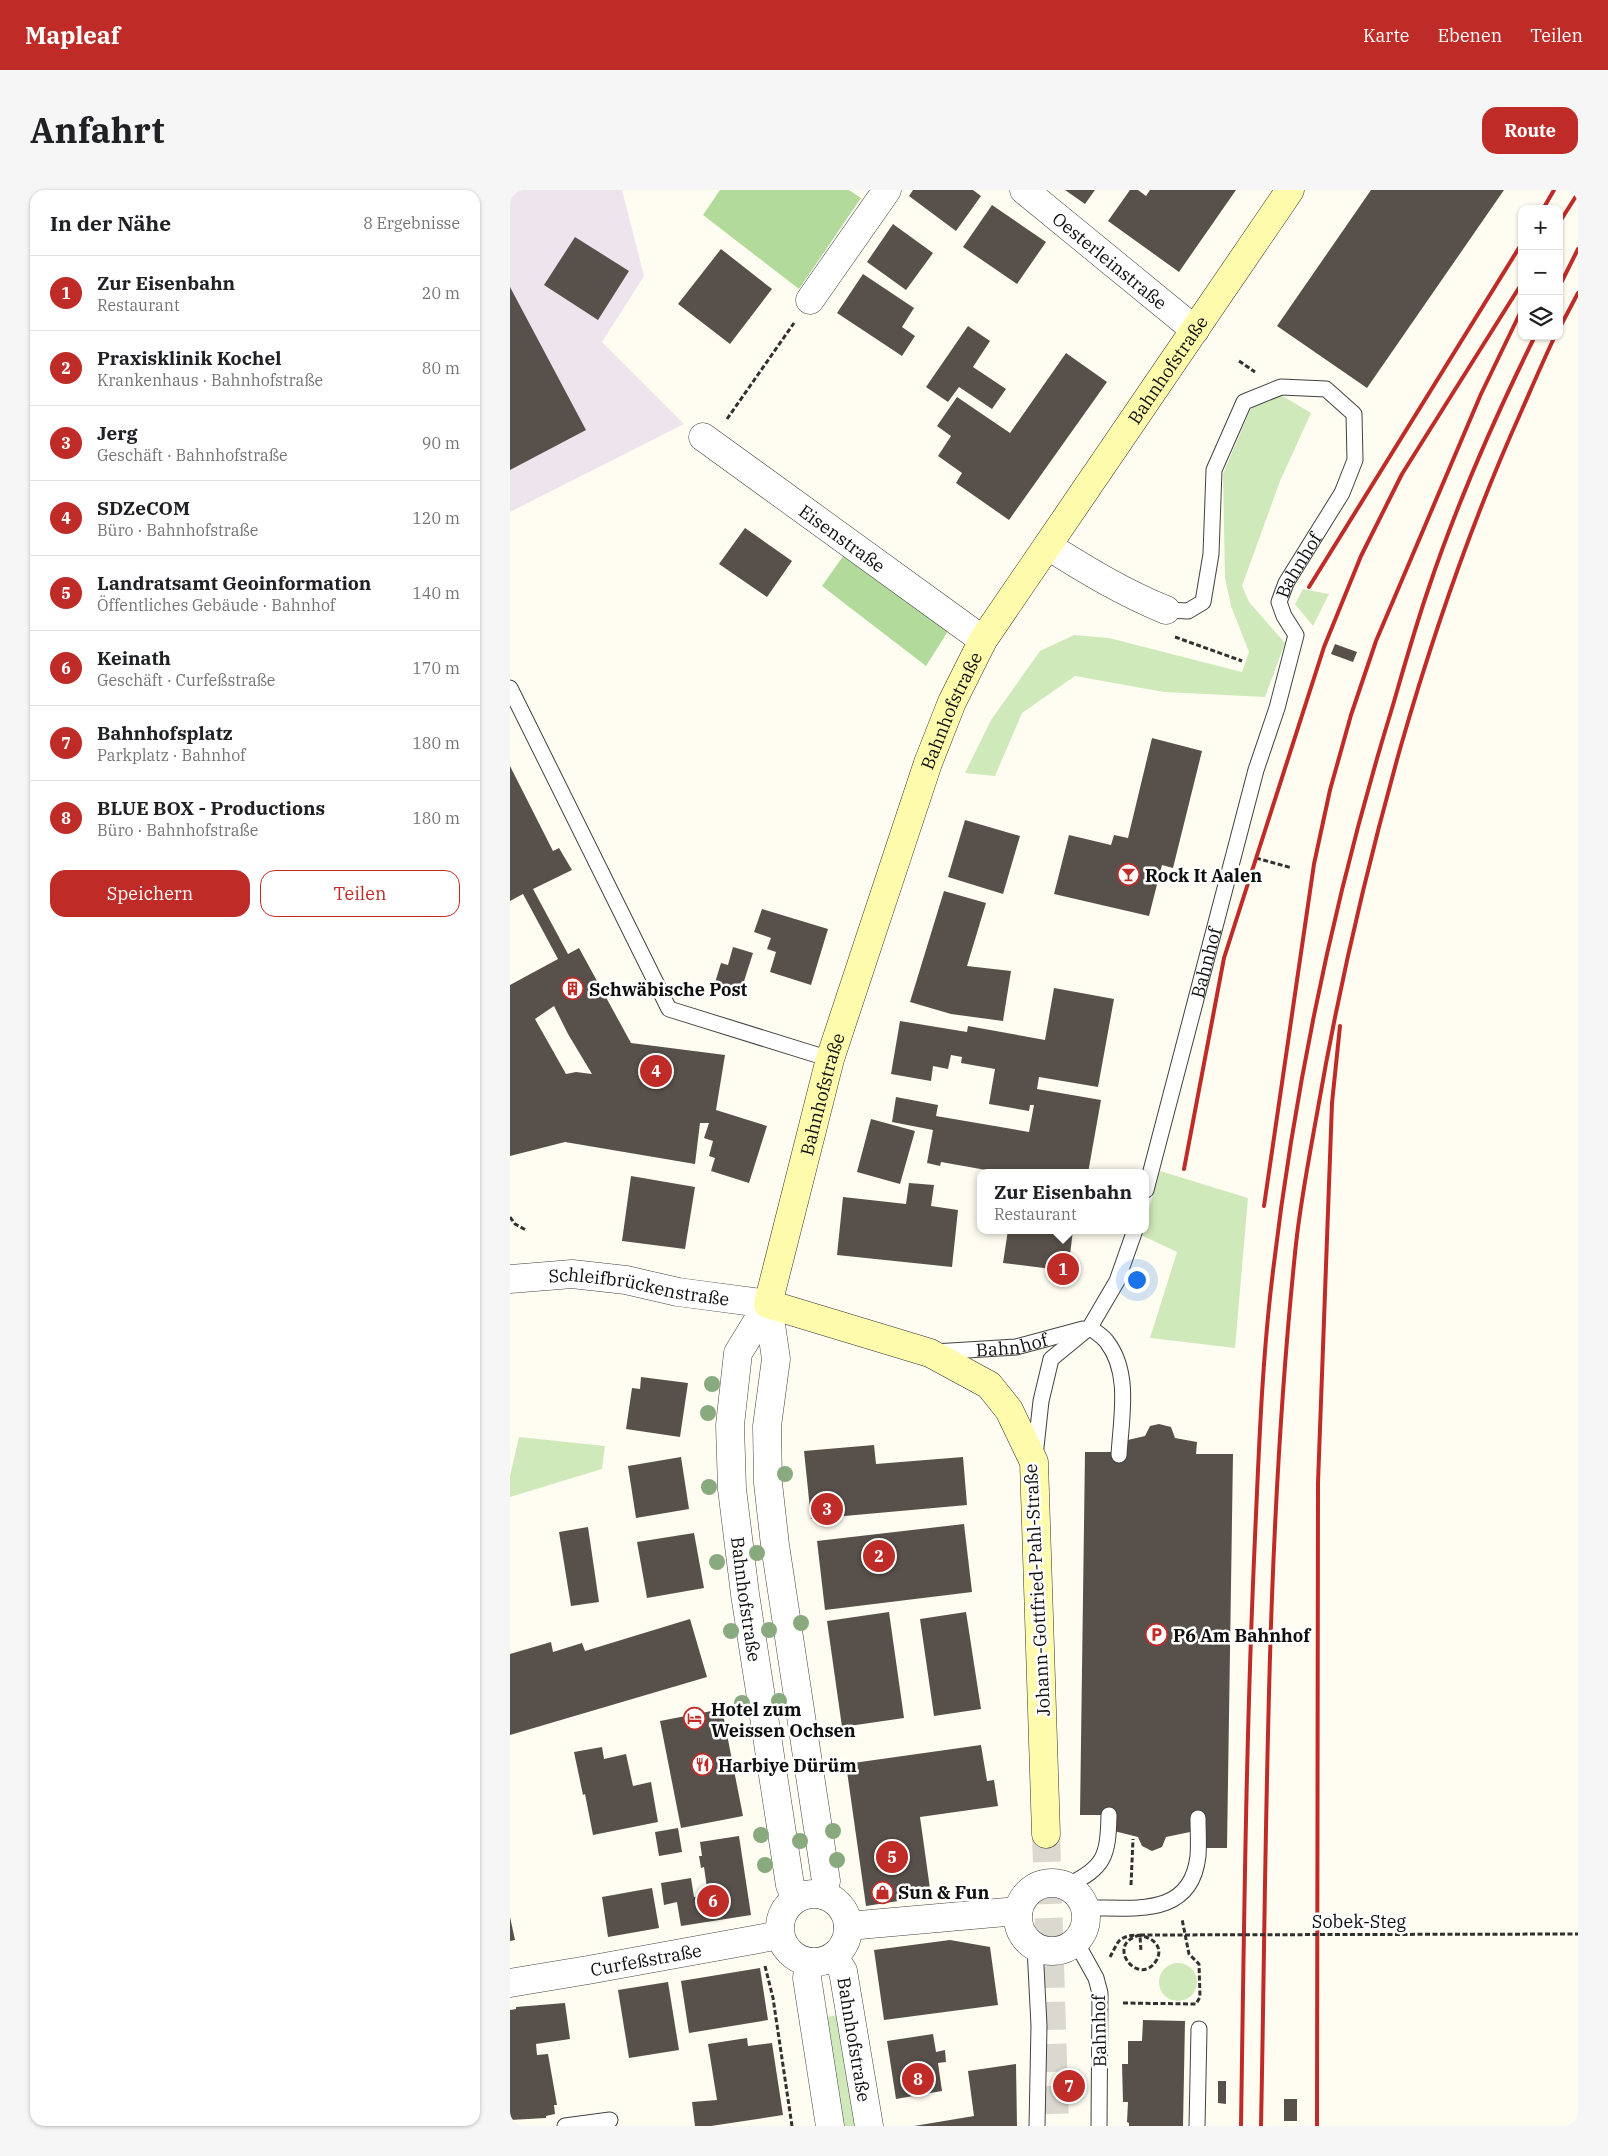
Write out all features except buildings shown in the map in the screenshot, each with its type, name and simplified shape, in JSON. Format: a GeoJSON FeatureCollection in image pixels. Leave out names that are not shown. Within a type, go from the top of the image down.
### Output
{"type":"FeatureCollection","features":[{"type":"Feature","properties":{"kind":"main road","name":"Bahnhofstraße"},"geometry":{"type":"LineString","coordinates":[[768,1304],[830,1059],[928,763],[952,702],[983,640],[1290,190]]}},
{"type":"Feature","properties":{"kind":"main road","name":"Johann-Gottfried-Pahl-Straße"},"geometry":{"type":"LineString","coordinates":[[768,1304],[930,1352],[989,1385],[1010,1410],[1034,1462],[1046,1834]]}},
{"type":"Feature","properties":{"kind":"street"},"geometry":{"type":"LineString","coordinates":[[810,300],[887,190]]}},
{"type":"Feature","properties":{"kind":"street","name":"Oesterleinstraße"},"geometry":{"type":"LineString","coordinates":[[1024,190],[1195,330]]}},
{"type":"Feature","properties":{"kind":"street","name":"Eisenstraße"},"geometry":{"type":"LineString","coordinates":[[707,439],[983,640]]}},
{"type":"Feature","properties":{"kind":"street"},"geometry":{"type":"LineString","coordinates":[[1048,546],[1092,574],[1139,599],[1166,610]]}},
{"type":"Feature","properties":{"kind":"street","name":"Schleifbrückenstraße"},"geometry":{"type":"LineString","coordinates":[[510,1279],[572,1274],[626,1280],[678,1292],[768,1304]]}},
{"type":"Feature","properties":{"kind":"street","name":"Bahnhofstraße"},"geometry":{"type":"LineString","coordinates":[[768,1304],[776,1359],[767,1426],[768,1483],[775,1545],[826,1881],[810,1896],[790,1885],[745,1594],[732,1489],[730,1426],[738,1353],[768,1304]]}},
{"type":"Feature","properties":{"kind":"street"},"geometry":{"type":"LineString","coordinates":[[1051,1883],[1066,1886],[1074,1892],[1085,1908],[1085,1926],[1076,1942],[1061,1950],[1043,1950],[1035,1947],[1021,1932],[1018,1922],[1018,1911],[1022,1902],[1036,1887],[1051,1883]]}},
{"type":"Feature","properties":{"kind":"street"},"geometry":{"type":"LineString","coordinates":[[821,1959],[799,1959],[790,1953],[784,1945],[769,1937],[785,1910],[810,1896],[841,1906],[847,1918],[848,1926],[1018,1911]]}},
{"type":"Feature","properties":{"kind":"street","name":"Bahnhofstraße"},"geometry":{"type":"LineString","coordinates":[[830,2126],[807,1978],[821,1959],[845,1943],[848,1926]]}},
{"type":"Feature","properties":{"kind":"street","name":"Curfeßstraße"},"geometry":{"type":"LineString","coordinates":[[510,1983],[769,1937]]}},
{"type":"Feature","properties":{"kind":"street","name":"Bahnhofstraße"},"geometry":{"type":"LineString","coordinates":[[821,1959],[844,1971],[869,2126]]}},
{"type":"Feature","properties":{"kind":"lane","name":"Bahnhof"},"geometry":{"type":"LineString","coordinates":[[1149,1179],[1256,770],[1277,708],[1296,635],[1278,602],[1286,583],[1342,492],[1355,460],[1354,414],[1326,388],[1281,387],[1244,402],[1214,470],[1211,554],[1203,602],[1188,611],[1166,610]]}},
{"type":"Feature","properties":{"kind":"lane"},"geometry":{"type":"LineString","coordinates":[[510,688],[669,1009],[830,1059]]}},
{"type":"Feature","properties":{"kind":"lane","name":"Bahnhof"},"geometry":{"type":"LineString","coordinates":[[1034,1462],[1041,1400],[1052,1358],[1090,1327],[1117,1281],[1134,1234]]}},
{"type":"Feature","properties":{"kind":"lane","name":"Bahnhof"},"geometry":{"type":"LineString","coordinates":[[930,1352],[1016,1347],[1090,1327]]}},
{"type":"Feature","properties":{"kind":"lane"},"geometry":{"type":"LineString","coordinates":[[1090,1327],[1107,1341],[1117,1359],[1123,1392],[1119,1454]]}},
{"type":"Feature","properties":{"kind":"lane"},"geometry":{"type":"LineString","coordinates":[[1066,1886],[1086,1877],[1103,1859],[1108,1844],[1109,1815]]}},
{"type":"Feature","properties":{"kind":"lane"},"geometry":{"type":"LineString","coordinates":[[1085,1908],[1156,1908],[1177,1899],[1192,1881],[1198,1857],[1198,1818]]}},
{"type":"Feature","properties":{"kind":"lane","name":"Bahnhof"},"geometry":{"type":"LineString","coordinates":[[1076,1942],[1096,1978],[1100,1993],[1099,2126]]}},
{"type":"Feature","properties":{"kind":"lane"},"geometry":{"type":"LineString","coordinates":[[1035,1947],[1039,2026],[1037,2126]]}},
{"type":"Feature","properties":{"kind":"lane"},"geometry":{"type":"LineString","coordinates":[[1196,2126],[1199,2029]]}},
{"type":"Feature","properties":{"kind":"lane"},"geometry":{"type":"LineString","coordinates":[[565,2126],[610,2120]]}},
{"type":"Feature","properties":{"kind":"path"},"geometry":{"type":"LineString","coordinates":[[707,439],[810,300]]}},
{"type":"Feature","properties":{"kind":"path"},"geometry":{"type":"LineString","coordinates":[[1239,361],[1258,375]]}},
{"type":"Feature","properties":{"kind":"path"},"geometry":{"type":"LineString","coordinates":[[1166,610],[1175,638],[1242,661]]}},
{"type":"Feature","properties":{"kind":"path"},"geometry":{"type":"LineString","coordinates":[[1237,846],[1256,858],[1292,868]]}},
{"type":"Feature","properties":{"kind":"path"},"geometry":{"type":"LineString","coordinates":[[510,1217],[515,1224],[526,1230]]}},
{"type":"Feature","properties":{"kind":"path"},"geometry":{"type":"LineString","coordinates":[[1130,1908],[1133,1836]]}},
{"type":"Feature","properties":{"kind":"path"},"geometry":{"type":"LineString","coordinates":[[1100,2002],[1196,2004],[1200,1997],[1199,1964],[1189,1954],[1177,1899]]}},
{"type":"Feature","properties":{"kind":"path","name":"Sobek-Steg"},"geometry":{"type":"LineString","coordinates":[[1140,1936],[1578,1934]]}},
{"type":"Feature","properties":{"kind":"path"},"geometry":{"type":"LineString","coordinates":[[1120,1940],[1131,1935],[1145,1936],[1156,1945],[1158,1956],[1152,1965],[1141,1969],[1132,1967],[1124,1953],[1127,1943],[1131,1939],[1140,1936],[1141,1952],[1145,1936]]}},
{"type":"Feature","properties":{"kind":"path"},"geometry":{"type":"LineString","coordinates":[[769,1937],[773,1998],[792,2126]]}},
{"type":"Feature","properties":{"kind":"shaded area"},"geometry":{"type":"Polygon","coordinates":[[[510,190],[622,190],[644,276],[602,342],[684,424],[510,512],[510,190]]]}},
{"type":"Feature","properties":{"kind":"green space"},"geometry":{"type":"Polygon","coordinates":[[[720,190],[849,190],[861,198],[799,289],[703,215],[720,190]]]}},
{"type":"Feature","properties":{"kind":"green space"},"geometry":{"type":"Polygon","coordinates":[[[1276,392],[1311,413],[1280,481],[1242,586],[1249,602],[1285,643],[1265,697],[1164,692],[1075,676],[1022,713],[995,776],[965,773],[991,720],[1040,651],[1074,635],[1109,638],[1242,672],[1249,652],[1231,606],[1225,578],[1223,474],[1250,410],[1276,392]]]}},
{"type":"Feature","properties":{"kind":"green space"},"geometry":{"type":"Polygon","coordinates":[[[846,552],[950,628],[926,666],[822,586],[846,552]]]}},
{"type":"Feature","properties":{"kind":"green space"},"geometry":{"type":"Polygon","coordinates":[[[1303,589],[1329,594],[1313,626],[1295,604],[1303,589]]]}},
{"type":"Feature","properties":{"kind":"green space"},"geometry":{"type":"Polygon","coordinates":[[[1160,1171],[1248,1198],[1235,1348],[1150,1338],[1177,1252],[1141,1235],[1149,1234],[1149,1209],[1160,1171]]]}},
{"type":"Feature","properties":{"kind":"green space"},"geometry":{"type":"Polygon","coordinates":[[[519,1437],[605,1446],[602,1469],[510,1497],[510,1476],[519,1437]]]}},
{"type":"Feature","properties":{"kind":"green space"},"geometry":{"type":"Polygon","coordinates":[[[1178,1963],[1192,1968],[1197,1982],[1192,1996],[1178,2001],[1164,1996],[1159,1982],[1164,1968],[1178,1963]]]}},
{"type":"Feature","properties":{"kind":"green space"},"geometry":{"type":"Polygon","coordinates":[[[839,2015],[856,2126],[843,2126],[826,2017],[839,2015]]]}},
{"type":"Feature","properties":{"kind":"tunnel"},"geometry":{"type":"LineString","coordinates":[[1046,1834],[1055,2126]]}},
{"type":"Feature","properties":{"kind":"railway"},"geometry":{"type":"LineString","coordinates":[[1545,205],[1554,190]]}},
{"type":"Feature","properties":{"kind":"railway"},"geometry":{"type":"LineString","coordinates":[[1563,217],[1578,193]]}},
{"type":"Feature","properties":{"kind":"railway"},"geometry":{"type":"LineString","coordinates":[[1309,587],[1518,249]]}},
{"type":"Feature","properties":{"kind":"railway"},"geometry":{"type":"LineString","coordinates":[[1563,279],[1578,249]]}},
{"type":"Feature","properties":{"kind":"railway"},"geometry":{"type":"LineString","coordinates":[[1184,1169],[1224,958],[1324,647],[1361,556],[1402,474],[1518,289]]}},
{"type":"Feature","properties":{"kind":"railway"},"geometry":{"type":"LineString","coordinates":[[1563,321],[1578,293]]}},
{"type":"Feature","properties":{"kind":"railway"},"geometry":{"type":"LineString","coordinates":[[1264,1206],[1314,864],[1330,790],[1351,715],[1376,641],[1481,394],[1518,317]]}},
{"type":"Feature","properties":{"kind":"railway"},"geometry":{"type":"LineString","coordinates":[[1241,2126],[1247,1758],[1260,1437],[1269,1304],[1293,1127],[1320,985],[1353,844],[1414,633],[1439,558],[1464,493],[1505,398],[1533,340]]}},
{"type":"Feature","properties":{"kind":"railway"},"geometry":{"type":"LineString","coordinates":[[1261,2126],[1269,1685],[1273,1574],[1286,1354],[1296,1244],[1303,1193],[1344,972],[1376,838],[1400,749],[1454,578],[1503,453],[1553,340]]}},
{"type":"Feature","properties":{"kind":"railway"},"geometry":{"type":"LineString","coordinates":[[1317,2126],[1318,1483],[1332,1103],[1340,1026]]}},
{"type":"Feature","properties":{"kind":"place","name":"Rock It Aalen"},"geometry":{"type":"Point","coordinates":[1129,875]}},
{"type":"Feature","properties":{"kind":"place","name":"Schwäbische Post"},"geometry":{"type":"Point","coordinates":[573,989]}},
{"type":"Feature","properties":{"kind":"place","name":"SDZeCOM"},"geometry":{"type":"Point","coordinates":[656,1071]}},
{"type":"Feature","properties":{"kind":"place","name":"Zur Eisenbahn"},"geometry":{"type":"Point","coordinates":[1063,1269]}},
{"type":"Feature","properties":{"kind":"place","name":"Jerg"},"geometry":{"type":"Point","coordinates":[827,1509]}},
{"type":"Feature","properties":{"kind":"place","name":"Praxisklinik Kochel"},"geometry":{"type":"Point","coordinates":[879,1556]}},
{"type":"Feature","properties":{"kind":"place","name":"P6 Am Bahnhof"},"geometry":{"type":"Point","coordinates":[1157,1635]}},
{"type":"Feature","properties":{"kind":"place","name":"Hotel zum Weissen Ochsen"},"geometry":{"type":"Point","coordinates":[695,1719]}},
{"type":"Feature","properties":{"kind":"place","name":"Harbiye Dürüm"},"geometry":{"type":"Point","coordinates":[702,1765]}},
{"type":"Feature","properties":{"kind":"place","name":"Landratsamt Geoinformation"},"geometry":{"type":"Point","coordinates":[892,1857]}},
{"type":"Feature","properties":{"kind":"place","name":"Sun & Fun"},"geometry":{"type":"Point","coordinates":[882,1892]}},
{"type":"Feature","properties":{"kind":"place","name":"Keinath"},"geometry":{"type":"Point","coordinates":[713,1901]}},
{"type":"Feature","properties":{"kind":"place","name":"BLUE BOX - Productions"},"geometry":{"type":"Point","coordinates":[918,2079]}},
{"type":"Feature","properties":{"kind":"place","name":"Bahnhofsplatz"},"geometry":{"type":"Point","coordinates":[1069,2086]}}]}
